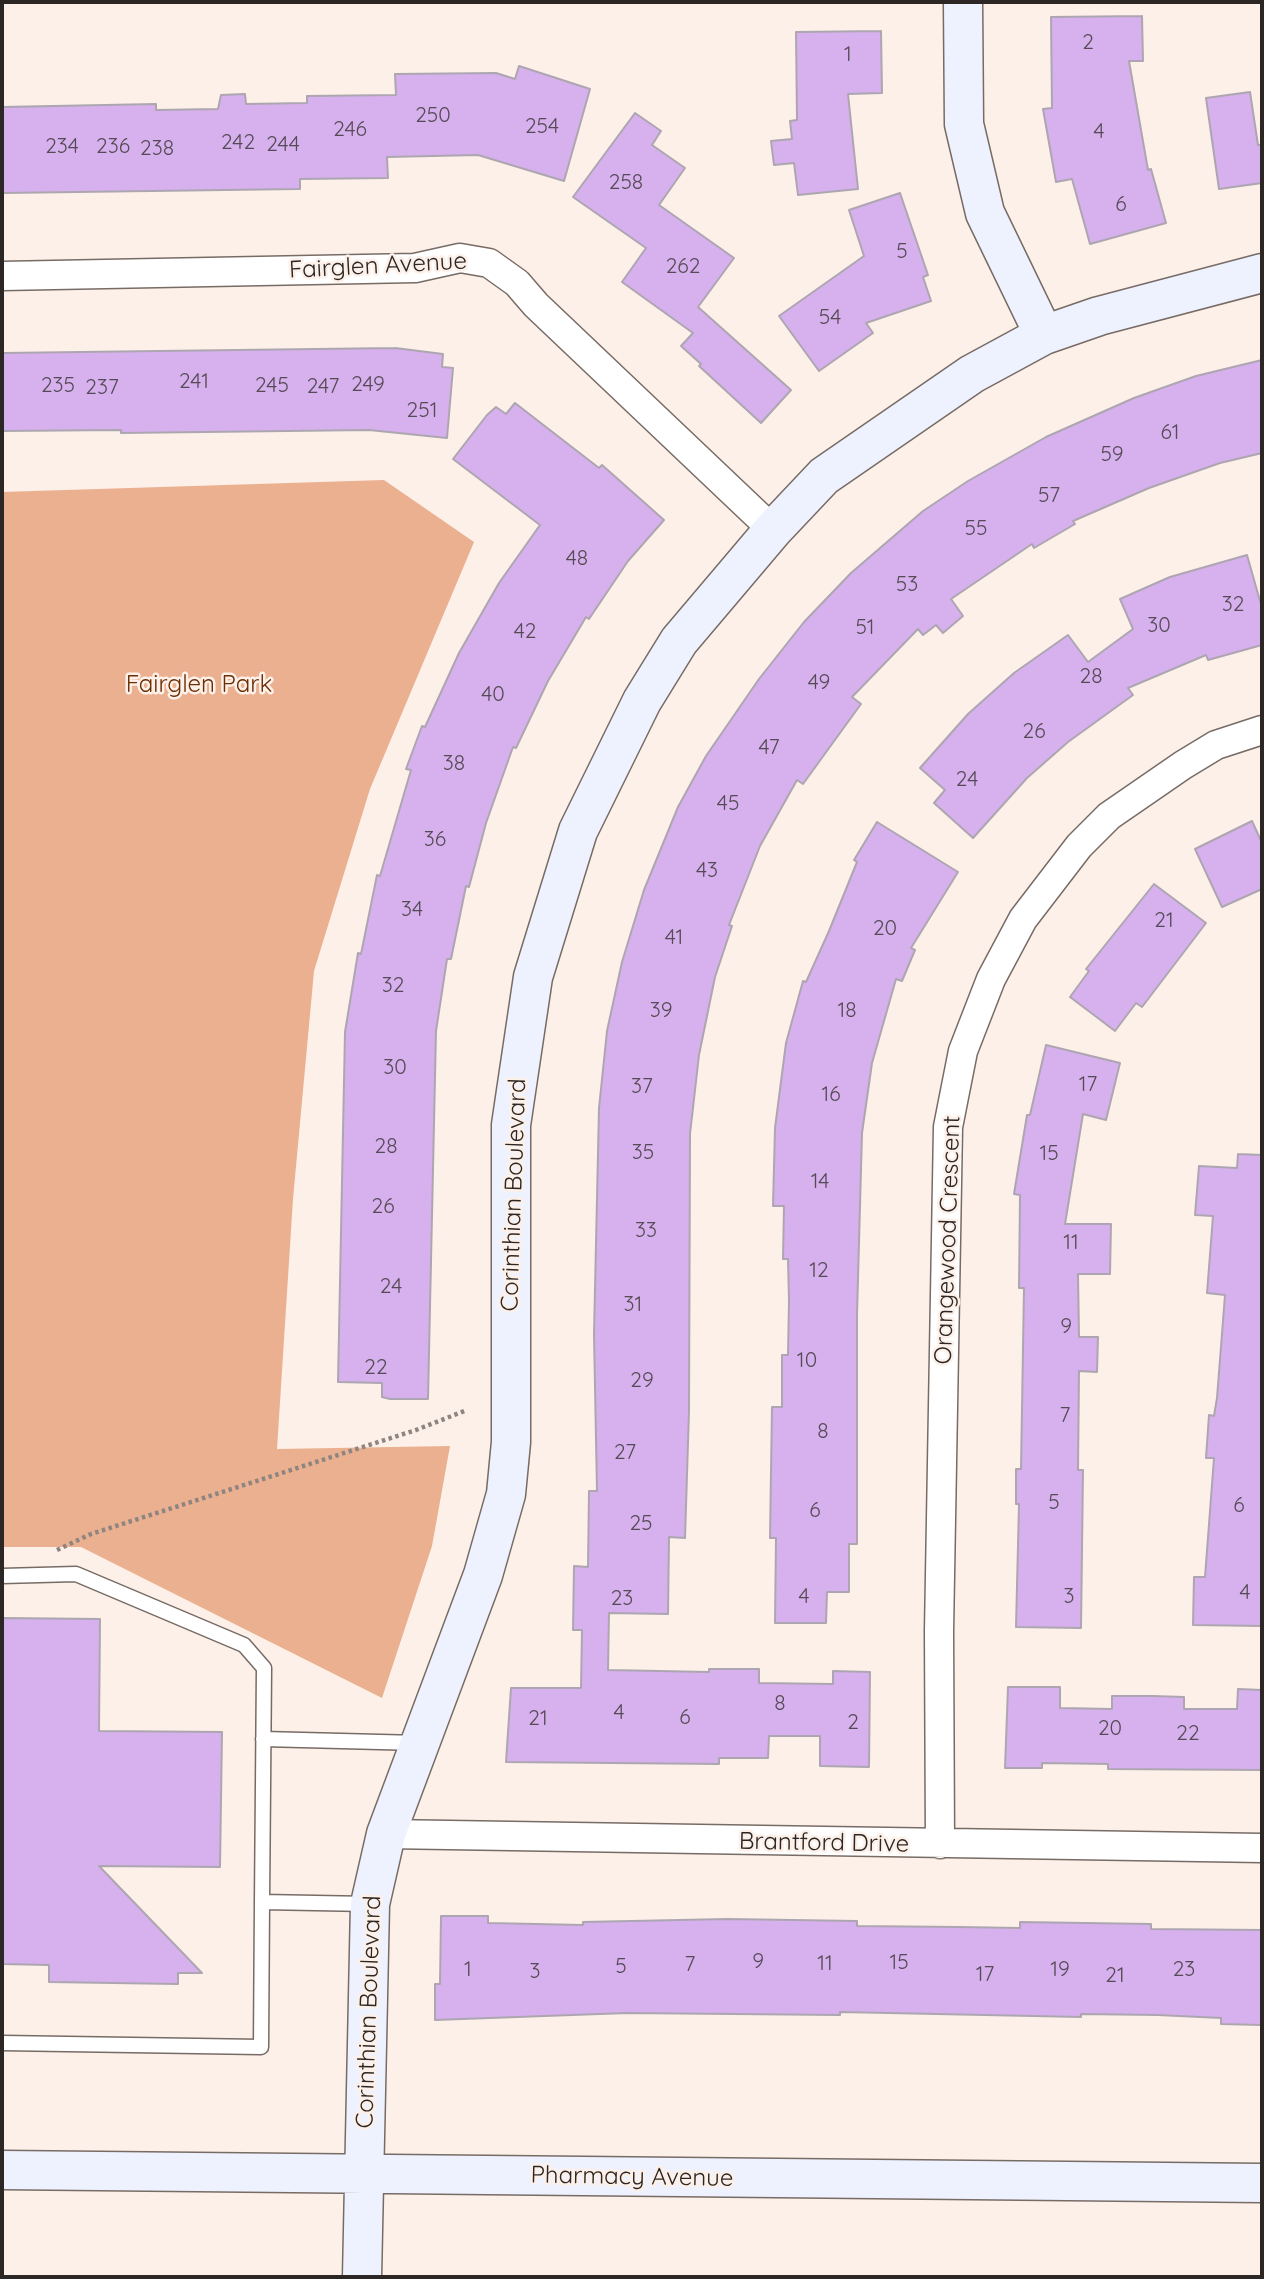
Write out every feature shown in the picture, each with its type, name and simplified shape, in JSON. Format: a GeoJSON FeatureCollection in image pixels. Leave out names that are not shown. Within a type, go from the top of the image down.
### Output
{"type":"FeatureCollection","features":[{"type":"Feature","properties":{"kind":"street"},"geometry":{"type":"LineString","coordinates":[[963,2],[964,124],[985,213],[1044,335]]}},
{"type":"Feature","properties":{"kind":"street","name":"Fairglen Avenue"},"geometry":{"type":"LineString","coordinates":[[2,276],[415,268],[460,258],[489,263],[517,283],[536,305],[773,530]]}},
{"type":"Feature","properties":{"kind":"street","name":"Corinthian Boulevard"},"geometry":{"type":"LineString","coordinates":[[362,2277],[370,1904],[386,1834],[483,1575],[506,1494],[511,1442],[511,1125],[533,977],[560,881],[578,831],[642,701],[679,641],[773,530],[824,476],[972,374],[1044,335],[1099,316],[1262,273]]}},
{"type":"Feature","properties":{"kind":"street","name":"Orangewood Crescent"},"geometry":{"type":"LineString","coordinates":[[940,1844],[939,1631],[948,1127],[963,1051],[981,1003],[1023,919],[1079,846],[1109,816],[1183,765],[1216,745],[1262,730]]}},
{"type":"Feature","properties":{"kind":"street","name":"Brantford Drive"},"geometry":{"type":"LineString","coordinates":[[386,1834],[1262,1848]]}},
{"type":"Feature","properties":{"kind":"street","name":"Pharmacy Avenue"},"geometry":{"type":"LineString","coordinates":[[2,2170],[1262,2183]]}},
{"type":"Feature","properties":{"kind":"lane"},"geometry":{"type":"LineString","coordinates":[[2,1576],[76,1574],[244,1645],[264,1668],[261,2047],[2,2043]]}},
{"type":"Feature","properties":{"kind":"lane"},"geometry":{"type":"LineString","coordinates":[[263,1739],[421,1743]]}},
{"type":"Feature","properties":{"kind":"lane"},"geometry":{"type":"LineString","coordinates":[[262,1902],[370,1904]]}},
{"type":"Feature","properties":{"kind":"path"},"geometry":{"type":"LineString","coordinates":[[54,1552],[91,1534],[416,1430],[467,1410]]}},
{"type":"Feature","properties":{"kind":"green space","name":"Fairglen Park"},"geometry":{"type":"Polygon","coordinates":[[[384,480],[474,542],[370,789],[314,971],[293,1199],[277,1449],[450,1446],[432,1546],[382,1698],[81,1547],[2,1547],[2,492],[384,480]]]}},
{"type":"Feature","properties":{"kind":"building"},"geometry":{"type":"Polygon","coordinates":[[[1142,16],[1143,61],[1129,61],[1148,170],[1151,169],[1166,223],[1090,244],[1072,179],[1056,182],[1043,109],[1052,108],[1051,17],[1142,16]]]}},
{"type":"Feature","properties":{"kind":"building"},"geometry":{"type":"Polygon","coordinates":[[[881,31],[882,93],[848,94],[858,189],[798,195],[794,163],[774,165],[771,141],[792,139],[790,121],[797,120],[796,32],[881,31]]]}},
{"type":"Feature","properties":{"kind":"building"},"geometry":{"type":"Polygon","coordinates":[[[519,66],[590,89],[564,181],[478,155],[387,157],[388,178],[300,179],[300,189],[2,193],[2,107],[156,104],[156,110],[218,109],[221,95],[245,94],[246,104],[307,103],[307,96],[396,95],[395,74],[496,73],[515,79],[519,66]]]}},
{"type":"Feature","properties":{"kind":"building"},"geometry":{"type":"Polygon","coordinates":[[[1250,92],[1258,145],[1262,145],[1262,183],[1219,189],[1206,98],[1250,92]]]}},
{"type":"Feature","properties":{"kind":"building"},"geometry":{"type":"Polygon","coordinates":[[[635,113],[661,131],[652,145],[685,168],[659,205],[734,258],[698,307],[791,390],[761,423],[681,346],[693,333],[622,282],[646,248],[573,197],[635,113]]]}},
{"type":"Feature","properties":{"kind":"building"},"geometry":{"type":"Polygon","coordinates":[[[900,193],[928,275],[923,277],[931,301],[866,323],[873,333],[819,371],[779,316],[864,256],[849,210],[900,193]]]}},
{"type":"Feature","properties":{"kind":"building"},"geometry":{"type":"Polygon","coordinates":[[[395,348],[443,354],[442,367],[453,368],[447,438],[369,430],[121,433],[121,430],[2,431],[2,353],[395,348]]]}},
{"type":"Feature","properties":{"kind":"building"},"geometry":{"type":"Polygon","coordinates":[[[1262,360],[1262,453],[1220,463],[1149,488],[1073,521],[1075,524],[1034,548],[1032,544],[951,599],[963,616],[943,633],[936,625],[923,635],[918,629],[852,697],[861,704],[803,784],[797,780],[760,846],[729,925],[732,926],[715,977],[699,1055],[690,1134],[689,1411],[685,1538],[669,1537],[668,1614],[609,1613],[608,1670],[709,1672],[709,1669],[759,1669],[759,1683],[833,1684],[833,1671],[870,1672],[869,1767],[820,1766],[820,1736],[769,1736],[768,1758],[719,1758],[719,1764],[506,1762],[511,1688],[581,1688],[582,1630],[573,1630],[574,1566],[588,1567],[589,1491],[597,1491],[594,1334],[599,1108],[607,1031],[622,962],[644,890],[678,807],[706,756],[759,679],[804,622],[851,573],[923,511],[968,481],[1046,437],[1134,398],[1196,376],[1262,360]]]}},
{"type":"Feature","properties":{"kind":"building"},"geometry":{"type":"Polygon","coordinates":[[[515,403],[599,468],[602,465],[664,520],[628,561],[589,619],[586,617],[548,681],[516,748],[513,747],[486,823],[469,887],[466,886],[451,959],[447,959],[436,1031],[428,1399],[390,1399],[382,1397],[382,1383],[338,1382],[345,1032],[358,953],[361,954],[377,875],[380,876],[411,770],[406,769],[422,726],[425,727],[459,653],[499,583],[540,525],[453,459],[487,415],[496,407],[506,414],[515,403]]]}},
{"type":"Feature","properties":{"kind":"building"},"geometry":{"type":"Polygon","coordinates":[[[1247,555],[1262,608],[1262,645],[1208,660],[1206,655],[1128,688],[1133,695],[1068,742],[1027,778],[973,838],[934,803],[945,790],[920,768],[968,714],[1014,673],[1068,635],[1088,662],[1133,629],[1120,599],[1170,577],[1247,555]]]}},
{"type":"Feature","properties":{"kind":"building"},"geometry":{"type":"Polygon","coordinates":[[[1252,821],[1262,843],[1262,889],[1222,907],[1195,849],[1252,821]]]}},
{"type":"Feature","properties":{"kind":"building"},"geometry":{"type":"Polygon","coordinates":[[[877,822],[958,872],[911,948],[915,950],[902,981],[896,979],[872,1063],[862,1133],[857,1315],[857,1544],[849,1544],[849,1592],[827,1592],[826,1623],[775,1623],[776,1538],[770,1538],[772,1407],[782,1407],[782,1355],[788,1355],[789,1301],[788,1259],[783,1259],[784,1206],[773,1206],[775,1128],[786,1043],[803,981],[806,982],[829,931],[857,862],[854,860],[877,822]]]}},
{"type":"Feature","properties":{"kind":"building"},"geometry":{"type":"Polygon","coordinates":[[[1154,884],[1206,923],[1142,1007],[1136,1003],[1115,1031],[1070,997],[1089,971],[1086,969],[1154,884]]]}},
{"type":"Feature","properties":{"kind":"building"},"geometry":{"type":"Polygon","coordinates":[[[1046,1045],[1120,1063],[1106,1120],[1083,1114],[1065,1224],[1111,1224],[1110,1274],[1078,1274],[1079,1337],[1098,1337],[1097,1372],[1079,1371],[1078,1470],[1083,1470],[1081,1628],[1016,1627],[1019,1504],[1016,1504],[1016,1469],[1021,1469],[1024,1288],[1019,1288],[1020,1195],[1014,1194],[1027,1115],[1030,1115],[1046,1045]]]}},
{"type":"Feature","properties":{"kind":"building"},"geometry":{"type":"Polygon","coordinates":[[[1238,1154],[1262,1155],[1262,1626],[1193,1625],[1194,1577],[1205,1577],[1214,1458],[1206,1458],[1209,1415],[1214,1416],[1217,1398],[1225,1295],[1207,1293],[1213,1216],[1195,1215],[1199,1166],[1237,1168],[1238,1154]]]}},
{"type":"Feature","properties":{"kind":"building"},"geometry":{"type":"Polygon","coordinates":[[[2,1618],[100,1619],[99,1731],[222,1732],[220,1867],[99,1866],[202,1973],[178,1973],[178,1984],[49,1982],[49,1965],[2,1964],[2,1618]]]}},
{"type":"Feature","properties":{"kind":"building"},"geometry":{"type":"Polygon","coordinates":[[[1008,1687],[1060,1687],[1060,1708],[1112,1709],[1112,1696],[1153,1696],[1184,1697],[1184,1709],[1237,1709],[1238,1689],[1262,1690],[1262,1770],[1108,1769],[1108,1764],[1042,1763],[1042,1768],[1005,1768],[1008,1687]]]}},
{"type":"Feature","properties":{"kind":"building"},"geometry":{"type":"Polygon","coordinates":[[[441,1916],[488,1916],[488,1923],[583,1925],[583,1922],[728,1919],[857,1921],[857,1926],[1020,1928],[1020,1922],[1151,1924],[1151,1929],[1262,1930],[1262,2025],[1221,2024],[1221,2018],[1158,2015],[1081,2014],[1081,2017],[840,2012],[840,2015],[627,2013],[435,2020],[435,1984],[440,1984],[441,1916]]]}}]}
